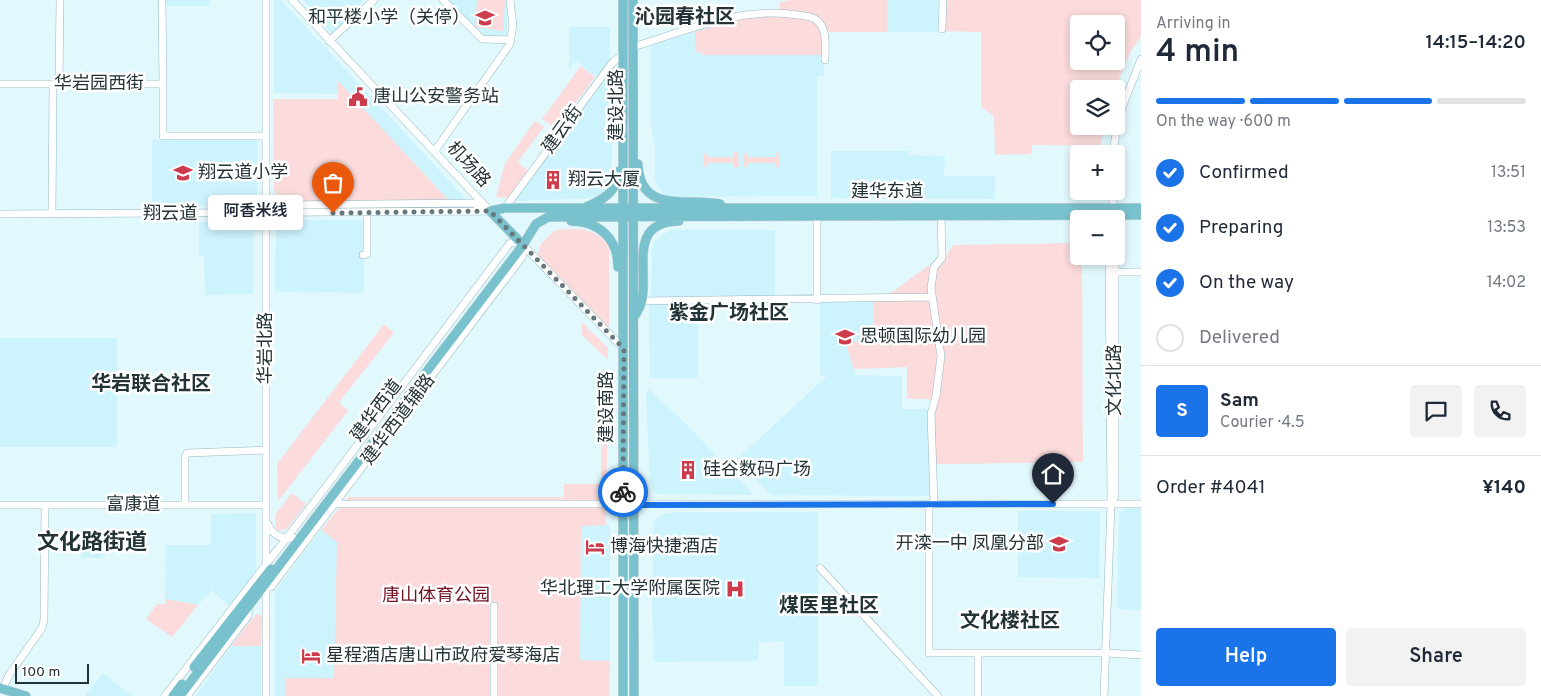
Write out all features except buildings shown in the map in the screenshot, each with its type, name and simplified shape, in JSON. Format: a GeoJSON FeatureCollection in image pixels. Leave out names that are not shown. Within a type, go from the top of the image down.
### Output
{"type":"FeatureCollection","features":[{"type":"Feature","properties":{"kind":"main road","name":"建设北路"},"geometry":{"type":"LineString","coordinates":[[623,0],[623,213]]}},
{"type":"Feature","properties":{"kind":"main road","name":"建设北路"},"geometry":{"type":"LineString","coordinates":[[633,0],[633,213]]}},
{"type":"Feature","properties":{"kind":"main road"},"geometry":{"type":"LineString","coordinates":[[633,100],[637,131],[639,176],[650,192],[666,202],[708,202],[737,211]]}},
{"type":"Feature","properties":{"kind":"main road"},"geometry":{"type":"LineString","coordinates":[[581,209],[601,200],[616,184],[619,174],[623,106]]}},
{"type":"Feature","properties":{"kind":"main road"},"geometry":{"type":"LineString","coordinates":[[498,220],[505,208]]}},
{"type":"Feature","properties":{"kind":"main road"},"geometry":{"type":"LineString","coordinates":[[490,211],[505,208],[581,209],[623,213]]}},
{"type":"Feature","properties":{"kind":"main road","name":"建华东道"},"geometry":{"type":"LineString","coordinates":[[1125,212],[1141,208]]}},
{"type":"Feature","properties":{"kind":"main road","name":"机场路"},"geometry":{"type":"LineString","coordinates":[[490,211],[510,233],[523,241]]}},
{"type":"Feature","properties":{"kind":"main road"},"geometry":{"type":"LineString","coordinates":[[634,316],[642,301],[642,247],[650,233],[670,222],[716,221],[737,211]]}},
{"type":"Feature","properties":{"kind":"main road","name":"建华东道"},"geometry":{"type":"LineString","coordinates":[[737,211],[817,216],[1070,215]]}},
{"type":"Feature","properties":{"kind":"main road","name":"建华东道"},"geometry":{"type":"LineString","coordinates":[[633,213],[737,211],[1070,215]]}},
{"type":"Feature","properties":{"kind":"main road","name":"建设南路"},"geometry":{"type":"LineString","coordinates":[[623,213],[623,696]]}},
{"type":"Feature","properties":{"kind":"main road"},"geometry":{"type":"LineString","coordinates":[[536,224],[552,216],[633,213]]}},
{"type":"Feature","properties":{"kind":"main road","name":"建设南路"},"geometry":{"type":"LineString","coordinates":[[633,213],[634,696]]}},
{"type":"Feature","properties":{"kind":"main road","name":"建华东道"},"geometry":{"type":"LineString","coordinates":[[1125,215],[1141,215]]}},
{"type":"Feature","properties":{"kind":"main road"},"geometry":{"type":"LineString","coordinates":[[536,224],[553,221],[577,221],[598,227],[606,233],[618,257],[618,286],[624,314]]}},
{"type":"Feature","properties":{"kind":"main road","name":"建华西道"},"geometry":{"type":"LineString","coordinates":[[180,696],[265,586],[536,224]]}},
{"type":"Feature","properties":{"kind":"main road","name":"建华西道"},"geometry":{"type":"LineString","coordinates":[[173,696],[265,576],[290,538],[523,241]]}},
{"type":"Feature","properties":{"kind":"main road"},"geometry":{"type":"LineString","coordinates":[[1,689],[12,696]]}},
{"type":"Feature","properties":{"kind":"main road"},"geometry":{"type":"LineString","coordinates":[[1,689],[26,696]]}},
{"type":"Feature","properties":{"kind":"street"},"geometry":{"type":"LineString","coordinates":[[52,214],[60,0]]}},
{"type":"Feature","properties":{"kind":"street"},"geometry":{"type":"LineString","coordinates":[[162,0],[162,84]]}},
{"type":"Feature","properties":{"kind":"street","name":"华岩北路"},"geometry":{"type":"LineString","coordinates":[[266,0],[266,696]]}},
{"type":"Feature","properties":{"kind":"street","name":"机场路"},"geometry":{"type":"LineString","coordinates":[[292,0],[329,42],[490,211]]}},
{"type":"Feature","properties":{"kind":"street"},"geometry":{"type":"LineString","coordinates":[[329,42],[374,0]]}},
{"type":"Feature","properties":{"kind":"street"},"geometry":{"type":"LineString","coordinates":[[443,0],[482,39],[511,40]]}},
{"type":"Feature","properties":{"kind":"street"},"geometry":{"type":"LineString","coordinates":[[434,152],[502,56],[511,40],[510,0]]}},
{"type":"Feature","properties":{"kind":"street"},"geometry":{"type":"LineString","coordinates":[[942,29],[943,0]]}},
{"type":"Feature","properties":{"kind":"street"},"geometry":{"type":"LineString","coordinates":[[633,47],[733,16],[776,12],[812,17],[819,23],[825,35],[825,60]]}},
{"type":"Feature","properties":{"kind":"street","name":"建云街"},"geometry":{"type":"LineString","coordinates":[[505,208],[612,62],[623,54]]}},
{"type":"Feature","properties":{"kind":"street"},"geometry":{"type":"LineString","coordinates":[[1114,145],[1118,118],[1141,59]]}},
{"type":"Feature","properties":{"kind":"street","name":"华岩园西街"},"geometry":{"type":"LineString","coordinates":[[0,84],[162,84],[163,136],[265,136]]}},
{"type":"Feature","properties":{"kind":"street"},"geometry":{"type":"LineString","coordinates":[[265,214],[280,205],[300,204],[473,203],[490,211]]}},
{"type":"Feature","properties":{"kind":"street","name":"翔云道"},"geometry":{"type":"LineString","coordinates":[[0,214],[265,214],[490,211]]}},
{"type":"Feature","properties":{"kind":"street"},"geometry":{"type":"LineString","coordinates":[[364,254],[367,254],[366,212]]}},
{"type":"Feature","properties":{"kind":"street"},"geometry":{"type":"LineString","coordinates":[[941,215],[942,258],[934,268],[931,297],[939,335],[941,356],[939,379],[931,414],[932,504],[929,653],[1106,653],[1141,656]]}},
{"type":"Feature","properties":{"kind":"street"},"geometry":{"type":"LineString","coordinates":[[817,216],[817,300]]}},
{"type":"Feature","properties":{"kind":"street"},"geometry":{"type":"LineString","coordinates":[[523,241],[624,349]]}},
{"type":"Feature","properties":{"kind":"street","name":"文化北路"},"geometry":{"type":"LineString","coordinates":[[1104,696],[1111,504],[1109,265]]}},
{"type":"Feature","properties":{"kind":"street","name":"文化北路"},"geometry":{"type":"LineString","coordinates":[[1111,504],[1115,496],[1115,265]]}},
{"type":"Feature","properties":{"kind":"street"},"geometry":{"type":"LineString","coordinates":[[1115,272],[1141,272]]}},
{"type":"Feature","properties":{"kind":"street"},"geometry":{"type":"LineString","coordinates":[[642,301],[931,297]]}},
{"type":"Feature","properties":{"kind":"street"},"geometry":{"type":"LineString","coordinates":[[185,505],[185,457],[188,453],[266,450]]}},
{"type":"Feature","properties":{"kind":"street"},"geometry":{"type":"LineString","coordinates":[[338,504],[1141,504]]}},
{"type":"Feature","properties":{"kind":"street","name":"富康道"},"geometry":{"type":"LineString","coordinates":[[0,505],[266,505]]}},
{"type":"Feature","properties":{"kind":"street"},"geometry":{"type":"LineString","coordinates":[[1,689],[42,628],[44,620],[45,505]]}},
{"type":"Feature","properties":{"kind":"street"},"geometry":{"type":"LineString","coordinates":[[164,696],[266,563],[290,538],[271,532],[266,523]]}},
{"type":"Feature","properties":{"kind":"street"},"geometry":{"type":"LineString","coordinates":[[820,568],[938,696]]}},
{"type":"Feature","properties":{"kind":"street"},"geometry":{"type":"LineString","coordinates":[[187,696],[248,616],[249,606]]}},
{"type":"Feature","properties":{"kind":"street"},"geometry":{"type":"LineString","coordinates":[[494,606],[494,696]]}},
{"type":"Feature","properties":{"kind":"street"},"geometry":{"type":"LineString","coordinates":[[978,653],[978,696]]}},
{"type":"Feature","properties":{"kind":"shaded area"},"geometry":{"type":"Polygon","coordinates":[[[157,0],[210,0],[210,6],[157,6],[157,0]]]}},
{"type":"Feature","properties":{"kind":"shaded area"},"geometry":{"type":"Polygon","coordinates":[[[274,0],[281,0],[467,200],[465,203],[451,203],[339,82],[338,94],[274,93],[274,0]]]}},
{"type":"Feature","properties":{"kind":"shaded area"},"geometry":{"type":"Polygon","coordinates":[[[303,0],[364,0],[332,34],[303,0]]]}},
{"type":"Feature","properties":{"kind":"shaded area","name":"和平楼小学（关停）"},"geometry":{"type":"Polygon","coordinates":[[[447,0],[507,0],[507,36],[481,36],[447,0]]]}},
{"type":"Feature","properties":{"kind":"shaded area"},"geometry":{"type":"Polygon","coordinates":[[[887,0],[938,0],[938,32],[887,32],[887,0]]]}},
{"type":"Feature","properties":{"kind":"shaded area"},"geometry":{"type":"Polygon","coordinates":[[[776,16],[822,32],[824,76],[817,76],[817,196],[665,197],[655,180],[655,146],[651,128],[650,46],[725,22],[776,16]]]}},
{"type":"Feature","properties":{"kind":"shaded area"},"geometry":{"type":"Polygon","coordinates":[[[569,27],[610,27],[610,64],[600,80],[576,61],[569,69],[569,27]]]}},
{"type":"Feature","properties":{"kind":"shaded area"},"geometry":{"type":"Polygon","coordinates":[[[612,69],[612,180],[610,187],[604,194],[596,198],[514,201],[612,69]]]}},
{"type":"Feature","properties":{"kind":"shaded area"},"geometry":{"type":"Polygon","coordinates":[[[257,139],[257,201],[250,207],[152,206],[152,140],[257,139]]]}},
{"type":"Feature","properties":{"kind":"shaded area"},"geometry":{"type":"Polygon","coordinates":[[[831,151],[909,151],[909,155],[945,156],[944,176],[995,176],[995,199],[831,198],[831,151]]]}},
{"type":"Feature","properties":{"kind":"shaded area"},"geometry":{"type":"Polygon","coordinates":[[[281,220],[363,220],[364,293],[275,292],[276,224],[281,220]]]}},
{"type":"Feature","properties":{"kind":"shaded area"},"geometry":{"type":"Polygon","coordinates":[[[199,222],[245,222],[254,229],[253,294],[205,295],[204,257],[199,256],[199,222]]]}},
{"type":"Feature","properties":{"kind":"shaded area"},"geometry":{"type":"Polygon","coordinates":[[[670,230],[775,230],[775,298],[698,298],[698,378],[650,378],[649,314],[652,250],[654,242],[670,230]]]}},
{"type":"Feature","properties":{"kind":"shaded area"},"geometry":{"type":"Polygon","coordinates":[[[820,297],[874,298],[874,332],[865,341],[845,342],[856,375],[902,376],[902,409],[928,409],[929,496],[771,495],[736,460],[827,376],[820,375],[820,297]]]}},
{"type":"Feature","properties":{"kind":"shaded area"},"geometry":{"type":"Polygon","coordinates":[[[0,338],[117,338],[117,447],[0,447],[0,338]]]}},
{"type":"Feature","properties":{"kind":"shaded area"},"geometry":{"type":"Polygon","coordinates":[[[648,389],[684,422],[754,495],[658,494],[654,492],[650,483],[646,393],[648,389]]]}},
{"type":"Feature","properties":{"kind":"shaded area"},"geometry":{"type":"Polygon","coordinates":[[[1126,508],[1141,508],[1141,610],[1117,609],[1119,514],[1126,508]]]}},
{"type":"Feature","properties":{"kind":"shaded area","name":"开滦一中 凤凰分部"},"geometry":{"type":"Polygon","coordinates":[[[1018,511],[1100,511],[1099,578],[1018,577],[1018,511]]]}},
{"type":"Feature","properties":{"kind":"shaded area","name":"华北理工大学附属医院"},"geometry":{"type":"Polygon","coordinates":[[[674,512],[818,512],[818,680],[815,686],[784,686],[784,641],[759,642],[758,661],[654,662],[652,602],[654,521],[662,514],[674,512]]]}},
{"type":"Feature","properties":{"kind":"shaded area"},"geometry":{"type":"Polygon","coordinates":[[[256,513],[256,572],[229,606],[212,590],[198,605],[165,599],[166,545],[211,545],[211,514],[256,513]]]}},
{"type":"Feature","properties":{"kind":"shaded area"},"geometry":{"type":"Polygon","coordinates":[[[581,525],[610,525],[610,661],[580,660],[581,525]]]}},
{"type":"Feature","properties":{"kind":"shaded area"},"geometry":{"type":"Polygon","coordinates":[[[321,530],[337,542],[334,679],[285,678],[285,696],[275,696],[275,591],[321,530]]]}},
{"type":"Feature","properties":{"kind":"shaded area"},"geometry":{"type":"Polygon","coordinates":[[[81,537],[103,537],[103,558],[81,558],[81,537]]]}},
{"type":"Feature","properties":{"kind":"shaded area"},"geometry":{"type":"Polygon","coordinates":[[[231,646],[261,646],[261,696],[196,696],[231,646]]]}},
{"type":"Feature","properties":{"kind":"shaded area"},"geometry":{"type":"Polygon","coordinates":[[[103,673],[128,693],[131,696],[85,696],[103,673]]]}},
{"type":"Feature","properties":{"kind":"green space"},"geometry":{"type":"Polygon","coordinates":[[[477,0],[505,0],[503,31],[475,27],[477,0]]]}},
{"type":"Feature","properties":{"kind":"green space"},"geometry":{"type":"Polygon","coordinates":[[[790,0],[887,0],[887,32],[829,32],[820,18],[780,11],[780,2],[790,0]]]}},
{"type":"Feature","properties":{"kind":"green space"},"geometry":{"type":"Polygon","coordinates":[[[940,0],[1141,0],[1141,37],[1129,54],[1125,64],[1125,15],[1070,15],[1070,70],[1123,70],[1119,80],[1070,80],[1070,135],[1103,135],[1100,145],[1032,145],[1031,154],[995,155],[994,116],[981,107],[981,32],[941,31],[940,0]]]}},
{"type":"Feature","properties":{"kind":"green space"},"geometry":{"type":"Polygon","coordinates":[[[776,16],[810,19],[818,23],[822,32],[823,55],[702,55],[702,52],[695,52],[695,32],[741,19],[776,16]]]}},
{"type":"Feature","properties":{"kind":"green space"},"geometry":{"type":"Polygon","coordinates":[[[581,66],[595,77],[556,129],[542,119],[581,66]]]}},
{"type":"Feature","properties":{"kind":"green space"},"geometry":{"type":"Polygon","coordinates":[[[338,81],[451,203],[291,202],[279,198],[274,190],[273,99],[338,99],[338,81]]]}},
{"type":"Feature","properties":{"kind":"green space"},"geometry":{"type":"Polygon","coordinates":[[[535,121],[544,127],[518,162],[529,172],[509,198],[496,197],[505,163],[535,121]]]}},
{"type":"Feature","properties":{"kind":"green space"},"geometry":{"type":"Polygon","coordinates":[[[708,152],[708,157],[734,157],[734,152],[738,152],[739,166],[734,168],[734,163],[708,163],[706,168],[703,165],[703,155],[708,152]]]}},
{"type":"Feature","properties":{"kind":"green space"},"geometry":{"type":"Polygon","coordinates":[[[748,152],[748,157],[775,157],[775,152],[778,152],[780,166],[775,168],[775,163],[748,163],[746,168],[743,165],[743,155],[748,152]]]}},
{"type":"Feature","properties":{"kind":"green space"},"geometry":{"type":"Polygon","coordinates":[[[555,230],[586,230],[599,236],[609,248],[609,326],[607,327],[538,255],[540,245],[555,230]]]}},
{"type":"Feature","properties":{"kind":"green space"},"geometry":{"type":"Polygon","coordinates":[[[1070,243],[1070,265],[1082,265],[1083,462],[936,464],[934,413],[930,399],[907,399],[907,367],[854,369],[845,342],[865,341],[874,332],[874,298],[883,299],[928,266],[942,262],[953,245],[1070,243]]]}},
{"type":"Feature","properties":{"kind":"green space"},"geometry":{"type":"Polygon","coordinates":[[[582,322],[608,348],[608,360],[582,335],[582,322]]]}},
{"type":"Feature","properties":{"kind":"green space"},"geometry":{"type":"Polygon","coordinates":[[[384,324],[394,333],[339,402],[348,411],[278,501],[277,464],[384,324]]]}},
{"type":"Feature","properties":{"kind":"green space","name":"唐山体育公园"},"geometry":{"type":"Polygon","coordinates":[[[602,380],[608,380],[606,525],[581,526],[580,660],[610,661],[609,696],[285,696],[285,678],[334,678],[337,542],[321,530],[348,497],[564,497],[564,484],[601,484],[602,380]]]}},
{"type":"Feature","properties":{"kind":"green space"},"geometry":{"type":"Polygon","coordinates":[[[292,493],[306,504],[287,529],[276,531],[275,515],[292,493]]]}},
{"type":"Feature","properties":{"kind":"green space"},"geometry":{"type":"Polygon","coordinates":[[[165,599],[198,605],[172,637],[146,619],[157,604],[165,604],[165,599]]]}},
{"type":"Feature","properties":{"kind":"green space"},"geometry":{"type":"Polygon","coordinates":[[[256,614],[262,616],[261,646],[231,646],[256,614]]]}},
{"type":"Feature","properties":{"kind":"way so far"},"geometry":{"type":"LineString","coordinates":[[333,213],[490,211],[624,349],[623,492]]}},
{"type":"Feature","properties":{"kind":"place","name":"和平楼小学（关停）"},"geometry":{"type":"Point","coordinates":[485,18]}},
{"type":"Feature","properties":{"kind":"place","name":"唐山公安警务站"},"geometry":{"type":"Point","coordinates":[358,97]}},
{"type":"Feature","properties":{"kind":"place","name":"翔云道小学"},"geometry":{"type":"Point","coordinates":[183,173]}},
{"type":"Feature","properties":{"kind":"place","name":"翔云大厦"},"geometry":{"type":"Point","coordinates":[553,180]}},
{"type":"Feature","properties":{"kind":"place","name":"阿香米线"},"geometry":{"type":"Point","coordinates":[333,213]}},
{"type":"Feature","properties":{"kind":"place","name":"思顿国际幼儿园"},"geometry":{"type":"Point","coordinates":[845,337]}},
{"type":"Feature","properties":{"kind":"place","name":"硅谷数码广场"},"geometry":{"type":"Point","coordinates":[688,470]}},
{"type":"Feature","properties":{"kind":"place","name":"开滦一中 凤凰分部"},"geometry":{"type":"Point","coordinates":[1059,544]}},
{"type":"Feature","properties":{"kind":"place","name":"博海快捷酒店"},"geometry":{"type":"Point","coordinates":[595,547]}},
{"type":"Feature","properties":{"kind":"place","name":"华北理工大学附属医院"},"geometry":{"type":"Point","coordinates":[735,589]}},
{"type":"Feature","properties":{"kind":"place","name":"星程酒店唐山市政府爱琴海店"},"geometry":{"type":"Point","coordinates":[311,656]}},
{"type":"Feature","properties":{"kind":"district","name":"沁园春社区"},"geometry":{"type":"Point","coordinates":[685,18]}},
{"type":"Feature","properties":{"kind":"district","name":"紫金广场社区"},"geometry":{"type":"Point","coordinates":[729,314]}},
{"type":"Feature","properties":{"kind":"district","name":"华岩联合社区"},"geometry":{"type":"Point","coordinates":[151,385]}},
{"type":"Feature","properties":{"kind":"district","name":"文化路街道"},"geometry":{"type":"Point","coordinates":[92,543]}},
{"type":"Feature","properties":{"kind":"district","name":"煤医里社区"},"geometry":{"type":"Point","coordinates":[829,607]}},
{"type":"Feature","properties":{"kind":"district","name":"文化楼社区"},"geometry":{"type":"Point","coordinates":[1010,622]}},
{"type":"Feature","properties":{"kind":"route"},"geometry":{"type":"LineString","coordinates":[[623,492],[623,505],[1053,504]]}}]}
